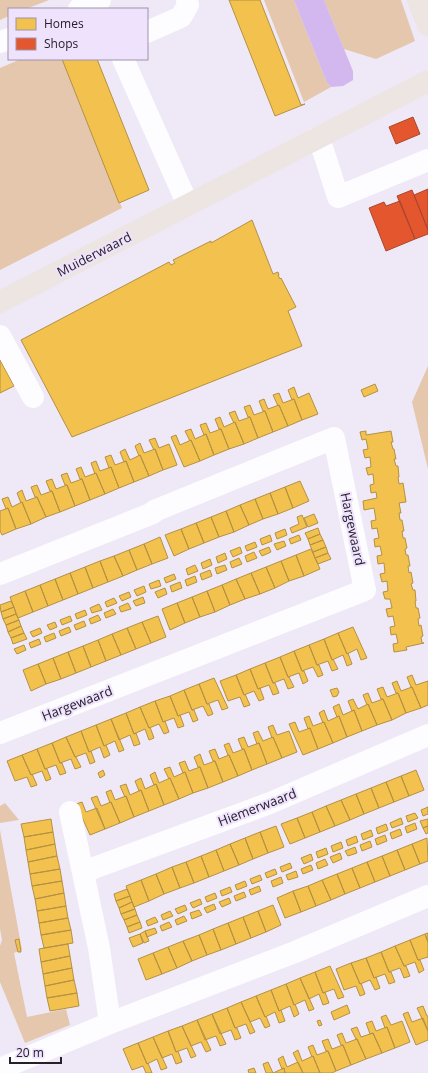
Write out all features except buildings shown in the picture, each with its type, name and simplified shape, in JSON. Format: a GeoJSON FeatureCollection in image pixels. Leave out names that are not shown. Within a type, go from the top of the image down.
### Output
{"type":"FeatureCollection","features":[{"type":"Feature","properties":{"kind":"main road"},"geometry":{"type":"LineString","coordinates":[[418,0],[428,25]]}},
{"type":"Feature","properties":{"kind":"main road","name":"Muiderwaard"},"geometry":{"type":"LineString","coordinates":[[0,302],[428,81]]}},
{"type":"Feature","properties":{"kind":"street"},"geometry":{"type":"LineString","coordinates":[[148,32],[181,17],[188,5],[187,0]]}},
{"type":"Feature","properties":{"kind":"street"},"geometry":{"type":"LineString","coordinates":[[124,60],[188,205]]}},
{"type":"Feature","properties":{"kind":"street"},"geometry":{"type":"LineString","coordinates":[[315,139],[322,150],[338,197],[428,160]]}},
{"type":"Feature","properties":{"kind":"street"},"geometry":{"type":"LineString","coordinates":[[0,336],[33,397]]}},
{"type":"Feature","properties":{"kind":"street","name":"Hargewaard"},"geometry":{"type":"LineString","coordinates":[[0,574],[153,513],[154,511],[334,438],[365,590],[0,733]]}},
{"type":"Feature","properties":{"kind":"street","name":"Hiemerwaard"},"geometry":{"type":"LineString","coordinates":[[83,872],[270,803],[428,736]]}},
{"type":"Feature","properties":{"kind":"street"},"geometry":{"type":"LineString","coordinates":[[70,812],[99,948],[110,1023]]}},
{"type":"Feature","properties":{"kind":"street"},"geometry":{"type":"LineString","coordinates":[[0,1069],[110,1023],[295,952],[428,896]]}},
{"type":"Feature","properties":{"kind":"shaded area"},"geometry":{"type":"Polygon","coordinates":[[[0,0],[49,0],[29,8],[8,8],[8,16],[0,20],[0,0]]]}},
{"type":"Feature","properties":{"kind":"shaded area"},"geometry":{"type":"Polygon","coordinates":[[[264,0],[294,0],[327,83],[331,87],[304,102],[264,0]]]}},
{"type":"Feature","properties":{"kind":"shaded area"},"geometry":{"type":"Polygon","coordinates":[[[294,0],[324,0],[353,71],[353,80],[343,86],[331,87],[327,83],[294,0]]]}},
{"type":"Feature","properties":{"kind":"shaded area"},"geometry":{"type":"Polygon","coordinates":[[[324,0],[401,0],[415,41],[376,59],[344,49],[324,0]]]}},
{"type":"Feature","properties":{"kind":"shaded area"},"geometry":{"type":"Polygon","coordinates":[[[19,60],[62,60],[122,208],[0,270],[0,68],[19,60]]]}},
{"type":"Feature","properties":{"kind":"shaded area"},"geometry":{"type":"Polygon","coordinates":[[[428,366],[428,469],[412,402],[428,366]]]}},
{"type":"Feature","properties":{"kind":"shaded area"},"geometry":{"type":"Polygon","coordinates":[[[5,803],[19,820],[0,823],[0,806],[5,803]]]}},
{"type":"Feature","properties":{"kind":"shaded area"},"geometry":{"type":"Polygon","coordinates":[[[0,830],[22,950],[14,953],[27,1017],[66,1009],[70,1025],[25,1043],[0,982],[0,946],[2,940],[0,929],[0,830]]]}}]}
